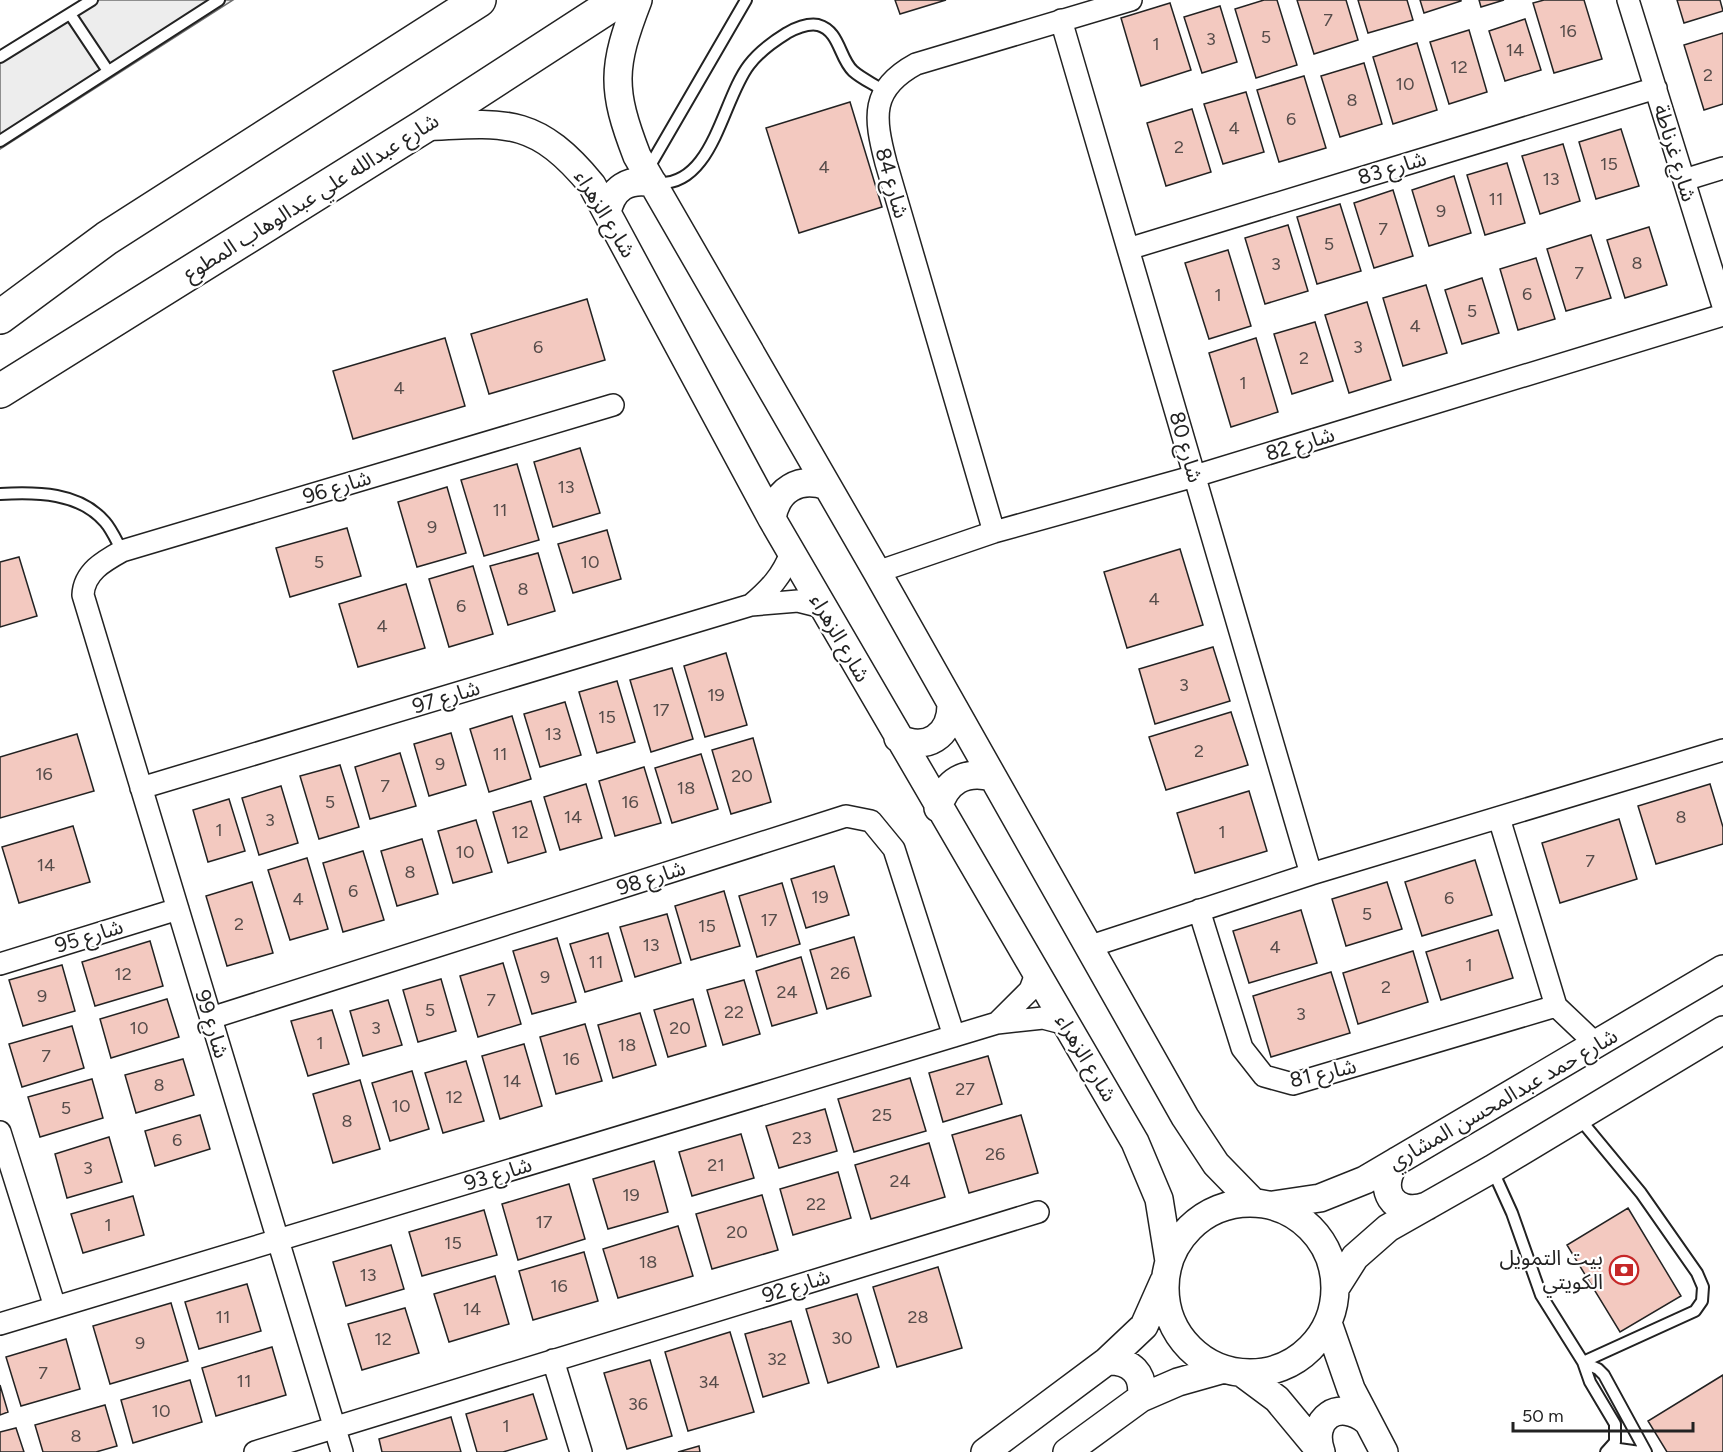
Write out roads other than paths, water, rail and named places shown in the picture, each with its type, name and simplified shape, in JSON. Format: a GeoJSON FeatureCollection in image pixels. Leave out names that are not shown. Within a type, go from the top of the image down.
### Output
{"type":"FeatureCollection","features":[{"type":"Feature","properties":{"kind":"main road"},"geometry":{"type":"LineString","coordinates":[[0,301],[107,238],[479,0]]}},
{"type":"Feature","properties":{"kind":"main road","name":"شارع عبدالله علي عبدالوهاب المطوع"},"geometry":{"type":"LineString","coordinates":[[0,391],[423,127],[619,0]]}},
{"type":"Feature","properties":{"kind":"main road"},"geometry":{"type":"LineString","coordinates":[[0,317],[107,238]]}},
{"type":"Feature","properties":{"kind":"street"},"geometry":{"type":"LineString","coordinates":[[638,0],[618,56],[617,84],[621,116],[650,178],[877,572],[1185,1117],[1216,1164],[1263,1204]]}},
{"type":"Feature","properties":{"kind":"street"},"geometry":{"type":"LineString","coordinates":[[884,91],[898,74],[916,64],[1131,0]]}},
{"type":"Feature","properties":{"kind":"street","name":"شارع غرناطة"},"geometry":{"type":"LineString","coordinates":[[1628,0],[1723,306]]}},
{"type":"Feature","properties":{"kind":"street","name":"شارع 80"},"geometry":{"type":"LineString","coordinates":[[1061,20],[1311,874]]}},
{"type":"Feature","properties":{"kind":"street","name":"شارع 83"},"geometry":{"type":"LineString","coordinates":[[1128,249],[1656,88]]}},
{"type":"Feature","properties":{"kind":"street","name":"شارع 84"},"geometry":{"type":"LineString","coordinates":[[884,91],[878,105],[878,130],[994,532]]}},
{"type":"Feature","properties":{"kind":"street","name":"شارع الزهراء"},"geometry":{"type":"LineString","coordinates":[[423,127],[481,123],[510,126],[540,136],[569,157],[592,185],[791,553],[1135,1142],[1159,1199],[1167,1270]]}},
{"type":"Feature","properties":{"kind":"street"},"geometry":{"type":"LineString","coordinates":[[1684,180],[1723,168]]}},
{"type":"Feature","properties":{"kind":"street"},"geometry":{"type":"LineString","coordinates":[[607,213],[610,200],[616,190],[627,183],[650,178]]}},
{"type":"Feature","properties":{"kind":"street","name":"شارع 82"},"geometry":{"type":"LineString","coordinates":[[877,572],[994,532],[1194,476],[1723,315]]}},
{"type":"Feature","properties":{"kind":"street","name":"شارع 96"},"geometry":{"type":"LineString","coordinates":[[83,595],[83,585],[92,572],[122,551],[613,405]]}},
{"type":"Feature","properties":{"kind":"street"},"geometry":{"type":"LineString","coordinates":[[772,519],[778,498],[795,484],[817,483],[827,486]]}},
{"type":"Feature","properties":{"kind":"street","name":"شارع 97"},"geometry":{"type":"LineString","coordinates":[[751,605],[770,589],[784,572],[791,553]]}},
{"type":"Feature","properties":{"kind":"street","name":"شارع 99"},"geometry":{"type":"LineString","coordinates":[[83,595],[342,1452]]}},
{"type":"Feature","properties":{"kind":"street","name":"شارع 97"},"geometry":{"type":"LineString","coordinates":[[141,788],[751,605],[798,601],[822,607]]}},
{"type":"Feature","properties":{"kind":"street"},"geometry":{"type":"LineString","coordinates":[[898,738],[908,743],[930,742],[947,727],[951,705]]}},
{"type":"Feature","properties":{"kind":"street"},"geometry":{"type":"LineString","coordinates":[[1088,947],[1311,874],[1723,750]]}},
{"type":"Feature","properties":{"kind":"street"},"geometry":{"type":"LineString","coordinates":[[938,808],[948,786],[957,779],[968,774],[992,777]]}},
{"type":"Feature","properties":{"kind":"street","name":"شارع 98"},"geometry":{"type":"LineString","coordinates":[[211,1018],[846,816],[871,821],[894,849],[954,1036]]}},
{"type":"Feature","properties":{"kind":"street"},"geometry":{"type":"LineString","coordinates":[[1499,818],[1556,1006],[1596,1044]]}},
{"type":"Feature","properties":{"kind":"street","name":"شارع 95"},"geometry":{"type":"LineString","coordinates":[[0,964],[178,909]]}},
{"type":"Feature","properties":{"kind":"street","name":"شارع 81"},"geometry":{"type":"LineString","coordinates":[[1199,910],[1242,1048],[1264,1076],[1277,1082],[1293,1084],[1556,1006]]}},
{"type":"Feature","properties":{"kind":"street","name":"شارع حمد عبدالمحسن المشاري"},"geometry":{"type":"LineString","coordinates":[[1263,1204],[1320,1198],[1365,1180],[1723,969]]}},
{"type":"Feature","properties":{"kind":"street","name":"شارع 93"},"geometry":{"type":"LineString","coordinates":[[996,1023],[1030,990],[1036,974]]}},
{"type":"Feature","properties":{"kind":"street","name":"شارع 93"},"geometry":{"type":"LineString","coordinates":[[0,1324],[996,1023],[1043,1018],[1066,1024]]}},
{"type":"Feature","properties":{"kind":"street"},"geometry":{"type":"LineString","coordinates":[[1067,1452],[1141,1398],[1178,1382],[1233,1371],[1260,1373],[1281,1367],[1300,1357],[1317,1342],[1328,1323],[1336,1287],[1354,1257],[1388,1227],[1492,1169],[1723,1030]]}},
{"type":"Feature","properties":{"kind":"street"},"geometry":{"type":"LineString","coordinates":[[0,1132],[55,1307]]}},
{"type":"Feature","properties":{"kind":"street"},"geometry":{"type":"LineString","coordinates":[[1397,1161],[1388,1172],[1386,1186],[1391,1199],[1402,1208],[1416,1210],[1430,1205]]}},
{"type":"Feature","properties":{"kind":"street"},"geometry":{"type":"LineString","coordinates":[[985,1452],[1107,1361],[1144,1326],[1176,1244],[1191,1225],[1211,1212],[1233,1204],[1263,1204],[1292,1213],[1315,1232],[1330,1257],[1336,1287]]}},
{"type":"Feature","properties":{"kind":"street","name":"شارع 92"},"geometry":{"type":"LineString","coordinates":[[255,1452],[1038,1212]]}},
{"type":"Feature","properties":{"kind":"street"},"geometry":{"type":"LineString","coordinates":[[1167,1270],[1165,1298],[1172,1324],[1187,1346],[1208,1362],[1233,1371],[1277,1399],[1321,1452]]}},
{"type":"Feature","properties":{"kind":"street"},"geometry":{"type":"LineString","coordinates":[[1328,1323],[1352,1389],[1384,1452]]}},
{"type":"Feature","properties":{"kind":"street"},"geometry":{"type":"LineString","coordinates":[[553,1360],[581,1452]]}},
{"type":"Feature","properties":{"kind":"street"},"geometry":{"type":"LineString","coordinates":[[1107,1361],[1127,1364],[1135,1370],[1141,1378],[1141,1398]]}},
{"type":"Feature","properties":{"kind":"street"},"geometry":{"type":"LineString","coordinates":[[1321,1452],[1317,1439],[1320,1425],[1329,1415],[1342,1410],[1356,1412],[1367,1421]]}},
{"type":"Feature","properties":{"kind":"lane"},"geometry":{"type":"LineString","coordinates":[[0,57],[92,0]]}},
{"type":"Feature","properties":{"kind":"lane"},"geometry":{"type":"LineString","coordinates":[[0,141],[219,0]]}},
{"type":"Feature","properties":{"kind":"lane"},"geometry":{"type":"LineString","coordinates":[[746,0],[650,178],[669,184],[684,177],[700,160],[715,138],[748,66],[781,37],[806,25],[817,25],[829,31],[852,70],[884,91]]}},
{"type":"Feature","properties":{"kind":"lane"},"geometry":{"type":"LineString","coordinates":[[70,14],[108,71]]}},
{"type":"Feature","properties":{"kind":"lane"},"geometry":{"type":"LineString","coordinates":[[0,494],[36,492],[79,502],[105,522],[122,551]]}},
{"type":"Feature","properties":{"kind":"lane"},"geometry":{"type":"LineString","coordinates":[[1578,1116],[1670,1232],[1697,1274],[1702,1287],[1702,1301],[1695,1311],[1583,1362]]}},
{"type":"Feature","properties":{"kind":"lane"},"geometry":{"type":"LineString","coordinates":[[1492,1169],[1517,1225],[1541,1295],[1583,1362],[1590,1382],[1615,1424],[1617,1432],[1609,1450],[1640,1452]]}},
{"type":"Feature","properties":{"kind":"lane"},"geometry":{"type":"LineString","coordinates":[[1583,1362],[1598,1369],[1604,1375],[1646,1452]]}},
{"type":"Feature","properties":{"kind":"place","name":"بيت التمويل الكويتي"},"geometry":{"type":"Point","coordinates":[1624,1270]}}]}
